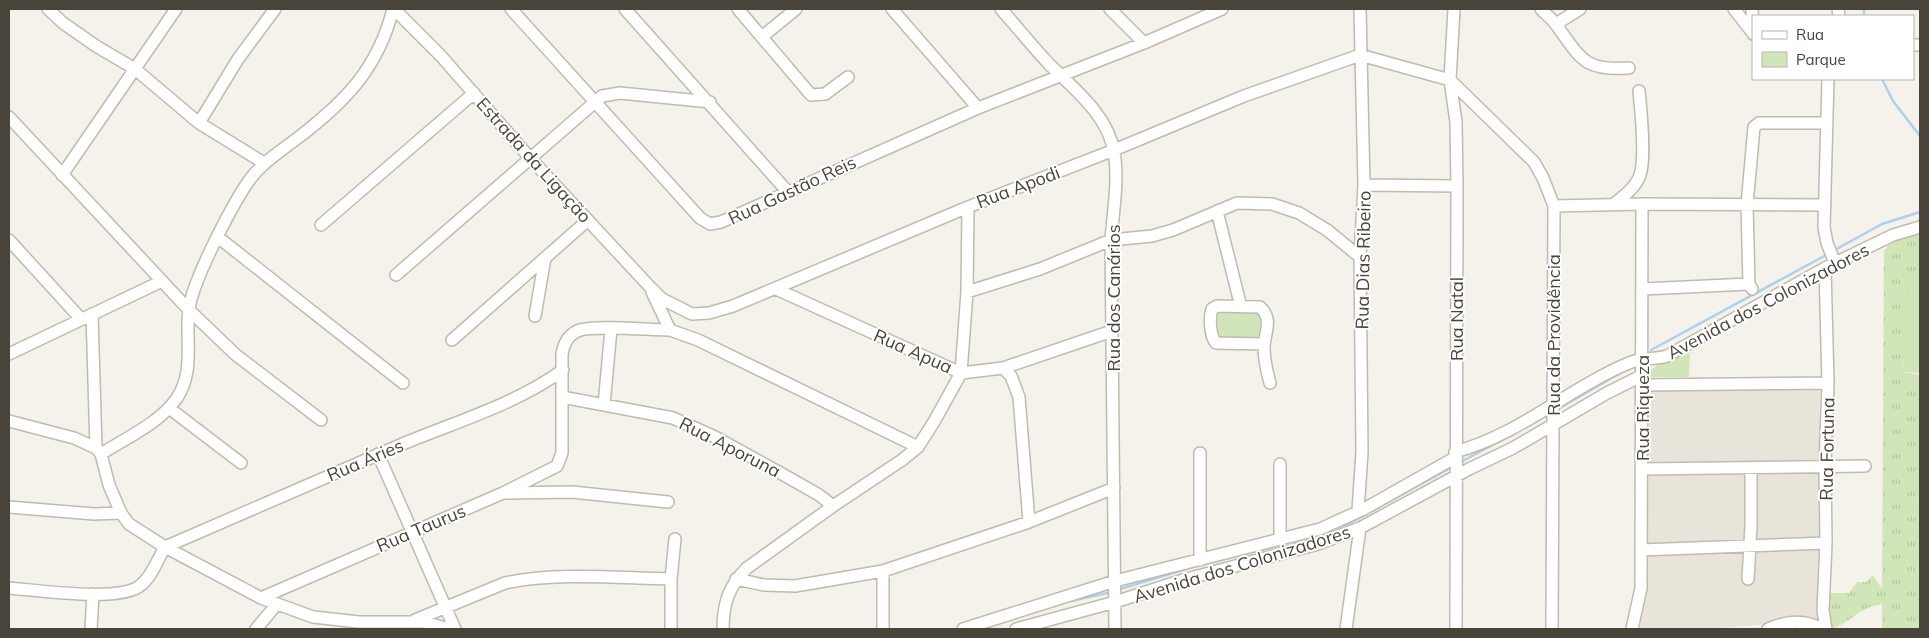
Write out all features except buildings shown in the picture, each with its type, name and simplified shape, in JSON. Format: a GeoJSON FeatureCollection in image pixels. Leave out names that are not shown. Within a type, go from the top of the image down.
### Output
{"type":"FeatureCollection","features":[{"type":"Feature","properties":{"kind":"street"},"geometry":{"type":"LineString","coordinates":[[48,9],[63,23],[96,46],[135,69],[199,123],[264,163]]}},
{"type":"Feature","properties":{"kind":"street"},"geometry":{"type":"LineString","coordinates":[[62,175],[176,9]]}},
{"type":"Feature","properties":{"kind":"street"},"geometry":{"type":"LineString","coordinates":[[199,123],[238,59],[275,9]]}},
{"type":"Feature","properties":{"kind":"street","name":"Estrada da Ligação"},"geometry":{"type":"LineString","coordinates":[[99,451],[169,408],[184,384],[187,371],[189,310],[202,271],[241,192],[264,163],[307,131],[353,90],[369,70],[394,9],[474,93],[530,158],[650,287],[677,308]]}},
{"type":"Feature","properties":{"kind":"street","name":"Rua Gastão Reis"},"geometry":{"type":"LineString","coordinates":[[511,9],[704,222],[710,224],[721,222],[787,191],[978,108],[1144,43],[1222,9]]}},
{"type":"Feature","properties":{"kind":"street"},"geometry":{"type":"LineString","coordinates":[[625,9],[710,102],[787,191]]}},
{"type":"Feature","properties":{"kind":"street"},"geometry":{"type":"LineString","coordinates":[[738,9],[763,36],[811,95],[825,94],[848,77]]}},
{"type":"Feature","properties":{"kind":"street"},"geometry":{"type":"LineString","coordinates":[[763,36],[796,9]]}},
{"type":"Feature","properties":{"kind":"street"},"geometry":{"type":"LineString","coordinates":[[892,9],[978,108]]}},
{"type":"Feature","properties":{"kind":"street","name":"Rua dos Canários"},"geometry":{"type":"LineString","coordinates":[[1001,9],[1102,121],[1109,133],[1114,150],[1115,172],[1111,240],[1115,629]]}},
{"type":"Feature","properties":{"kind":"street"},"geometry":{"type":"LineString","coordinates":[[1110,9],[1144,43]]}},
{"type":"Feature","properties":{"kind":"street","name":"Rua Dias Ribeiro"},"geometry":{"type":"LineString","coordinates":[[1358,511],[1362,452],[1360,257],[1364,185],[1360,9]]}},
{"type":"Feature","properties":{"kind":"street","name":"Rua Natal"},"geometry":{"type":"LineString","coordinates":[[1454,9],[1450,80],[1456,122],[1457,186],[1456,629]]}},
{"type":"Feature","properties":{"kind":"street"},"geometry":{"type":"LineString","coordinates":[[1541,9],[1556,24],[1580,58],[1609,69],[1630,68]]}},
{"type":"Feature","properties":{"kind":"street"},"geometry":{"type":"LineString","coordinates":[[1556,24],[1580,9]]}},
{"type":"Feature","properties":{"kind":"street"},"geometry":{"type":"LineString","coordinates":[[1734,9],[1752,33]]}},
{"type":"Feature","properties":{"kind":"street"},"geometry":{"type":"LineString","coordinates":[[1360,55],[1450,80]]}},
{"type":"Feature","properties":{"kind":"street","name":"Rua Apodi"},"geometry":{"type":"LineString","coordinates":[[677,308],[692,314],[708,313],[776,289],[968,206],[1114,150],[1244,96],[1360,55]]}},
{"type":"Feature","properties":{"kind":"street","name":"Rua da Providência"},"geometry":{"type":"LineString","coordinates":[[1450,80],[1534,162],[1543,178],[1554,206],[1552,629]]}},
{"type":"Feature","properties":{"kind":"street","name":"Rua Fortuna"},"geometry":{"type":"LineString","coordinates":[[1826,629],[1823,610],[1826,544],[1825,466],[1830,259],[1824,228],[1828,80]]}},
{"type":"Feature","properties":{"kind":"street"},"geometry":{"type":"LineString","coordinates":[[1614,204],[1628,194],[1640,175],[1641,127],[1639,91]]}},
{"type":"Feature","properties":{"kind":"street"},"geometry":{"type":"LineString","coordinates":[[322,226],[474,93]]}},
{"type":"Feature","properties":{"kind":"street"},"geometry":{"type":"LineString","coordinates":[[396,275],[602,96],[620,93],[710,102]]}},
{"type":"Feature","properties":{"kind":"street"},"geometry":{"type":"LineString","coordinates":[[9,117],[160,282],[236,355],[321,420]]}},
{"type":"Feature","properties":{"kind":"street"},"geometry":{"type":"LineString","coordinates":[[1643,289],[1750,286],[1748,205],[1754,127],[1759,123],[1826,123]]}},
{"type":"Feature","properties":{"kind":"street"},"geometry":{"type":"LineString","coordinates":[[1364,185],[1457,186]]}},
{"type":"Feature","properties":{"kind":"street"},"geometry":{"type":"LineString","coordinates":[[967,292],[1040,269],[1111,240],[1152,236],[1173,230],[1237,203],[1272,204],[1299,213],[1327,230],[1360,257]]}},
{"type":"Feature","properties":{"kind":"street"},"geometry":{"type":"LineString","coordinates":[[1554,206],[1614,204],[1825,205]]}},
{"type":"Feature","properties":{"kind":"street","name":"Rua Riqueza"},"geometry":{"type":"LineString","coordinates":[[1632,629],[1641,588],[1642,550],[1642,204]]}},
{"type":"Feature","properties":{"kind":"street"},"geometry":{"type":"LineString","coordinates":[[723,629],[727,595],[736,579],[759,558],[833,506],[886,472],[918,447],[961,373],[967,292],[968,206]]}},
{"type":"Feature","properties":{"kind":"street"},"geometry":{"type":"LineString","coordinates":[[1217,211],[1241,306]]}},
{"type":"Feature","properties":{"kind":"street"},"geometry":{"type":"LineString","coordinates":[[452,340],[588,220]]}},
{"type":"Feature","properties":{"kind":"street","name":"Avenida dos Colonizadores"},"geometry":{"type":"LineString","coordinates":[[963,629],[1115,592],[1183,580],[1318,544],[1360,528],[1456,474],[1552,414],[1628,363],[1642,358],[1656,359],[1667,356],[1761,302],[1830,259],[1893,235],[1920,227]]}},
{"type":"Feature","properties":{"kind":"street"},"geometry":{"type":"LineString","coordinates":[[218,238],[403,383]]}},
{"type":"Feature","properties":{"kind":"street"},"geometry":{"type":"LineString","coordinates":[[9,240],[80,319]]}},
{"type":"Feature","properties":{"kind":"street"},"geometry":{"type":"LineString","coordinates":[[535,316],[545,258]]}},
{"type":"Feature","properties":{"kind":"street"},"geometry":{"type":"LineString","coordinates":[[9,354],[160,282]]}},
{"type":"Feature","properties":{"kind":"street"},"geometry":{"type":"LineString","coordinates":[[650,287],[670,330]]}},
{"type":"Feature","properties":{"kind":"street","name":"Rua Apua"},"geometry":{"type":"LineString","coordinates":[[776,289],[961,373],[1003,368],[1112,331]]}},
{"type":"Feature","properties":{"kind":"street"},"geometry":{"type":"LineString","coordinates":[[1264,344],[1214,342],[1210,315],[1212,309],[1217,306],[1241,306],[1260,307],[1264,311],[1268,328],[1264,344],[1270,383]]}},
{"type":"Feature","properties":{"kind":"street"},"geometry":{"type":"LineString","coordinates":[[92,314],[99,451],[109,485],[121,513],[135,530],[261,598],[313,617],[358,622],[375,626],[412,621],[505,582],[541,577],[671,579]]}},
{"type":"Feature","properties":{"kind":"street"},"geometry":{"type":"LineString","coordinates":[[611,329],[604,405],[562,397],[564,344],[570,335],[588,328],[670,330],[698,340],[918,447]]}},
{"type":"Feature","properties":{"kind":"street"},"geometry":{"type":"LineString","coordinates":[[1003,368],[1011,376],[1019,396],[1029,522]]}},
{"type":"Feature","properties":{"kind":"street","name":"Rua Áries"},"geometry":{"type":"LineString","coordinates":[[165,547],[378,454],[514,399],[545,383],[563,370]]}},
{"type":"Feature","properties":{"kind":"street"},"geometry":{"type":"LineString","coordinates":[[1643,380],[1828,383]]}},
{"type":"Feature","properties":{"kind":"street","name":"Avenida dos Colonizadores"},"geometry":{"type":"LineString","coordinates":[[1016,629],[1200,560],[1320,529],[1358,511],[1456,456],[1552,414],[1643,380]]}},
{"type":"Feature","properties":{"kind":"street","name":"Rua Taurus"},"geometry":{"type":"LineString","coordinates":[[261,598],[503,493],[557,466],[562,453],[562,397]]}},
{"type":"Feature","properties":{"kind":"street","name":"Rua Aporuna"},"geometry":{"type":"LineString","coordinates":[[604,405],[673,418],[715,437],[819,495],[833,506]]}},
{"type":"Feature","properties":{"kind":"street"},"geometry":{"type":"LineString","coordinates":[[169,408],[241,463]]}},
{"type":"Feature","properties":{"kind":"street"},"geometry":{"type":"LineString","coordinates":[[9,421],[74,438],[99,451]]}},
{"type":"Feature","properties":{"kind":"street"},"geometry":{"type":"LineString","coordinates":[[1200,453],[1200,560]]}},
{"type":"Feature","properties":{"kind":"street"},"geometry":{"type":"LineString","coordinates":[[378,454],[455,629]]}},
{"type":"Feature","properties":{"kind":"street"},"geometry":{"type":"LineString","coordinates":[[1280,464],[1280,540]]}},
{"type":"Feature","properties":{"kind":"street"},"geometry":{"type":"LineString","coordinates":[[1642,470],[1865,466]]}},
{"type":"Feature","properties":{"kind":"street"},"geometry":{"type":"LineString","coordinates":[[1748,579],[1751,468]]}},
{"type":"Feature","properties":{"kind":"street"},"geometry":{"type":"LineString","coordinates":[[736,579],[764,585],[795,586],[883,571],[1029,522],[1114,488]]}},
{"type":"Feature","properties":{"kind":"street"},"geometry":{"type":"LineString","coordinates":[[503,493],[572,492],[668,502]]}},
{"type":"Feature","properties":{"kind":"street"},"geometry":{"type":"LineString","coordinates":[[9,507],[94,514],[121,513]]}},
{"type":"Feature","properties":{"kind":"street"},"geometry":{"type":"LineString","coordinates":[[1346,629],[1360,528]]}},
{"type":"Feature","properties":{"kind":"street"},"geometry":{"type":"LineString","coordinates":[[671,629],[671,579],[675,539]]}},
{"type":"Feature","properties":{"kind":"street"},"geometry":{"type":"LineString","coordinates":[[1642,550],[1826,544]]}},
{"type":"Feature","properties":{"kind":"street"},"geometry":{"type":"LineString","coordinates":[[9,588],[93,594],[123,593],[141,585],[165,547]]}},
{"type":"Feature","properties":{"kind":"street"},"geometry":{"type":"LineString","coordinates":[[883,571],[883,629]]}},
{"type":"Feature","properties":{"kind":"street"},"geometry":{"type":"LineString","coordinates":[[92,629],[93,594]]}},
{"type":"Feature","properties":{"kind":"street"},"geometry":{"type":"LineString","coordinates":[[256,629],[278,604]]}},
{"type":"Feature","properties":{"kind":"street"},"geometry":{"type":"LineString","coordinates":[[412,621],[449,629]]}},
{"type":"Feature","properties":{"kind":"street"},"geometry":{"type":"LineString","coordinates":[[1768,629],[1793,622],[1806,622],[1822,629]]}},
{"type":"Feature","properties":{"kind":"shaded area"},"geometry":{"type":"Polygon","coordinates":[[[1820,385],[1819,463],[1645,466],[1645,386],[1820,385]]]}},
{"type":"Feature","properties":{"kind":"shaded area"},"geometry":{"type":"Polygon","coordinates":[[[1823,468],[1817,620],[1709,629],[1640,629],[1645,562],[1645,471],[1823,468]]]}},
{"type":"Feature","properties":{"kind":"green space"},"geometry":{"type":"Polygon","coordinates":[[[1920,232],[1920,273],[1910,274],[1903,372],[1920,375],[1920,629],[1882,629],[1882,602],[1880,605],[1873,606],[1859,613],[1842,625],[1829,629],[1827,610],[1829,593],[1849,593],[1857,582],[1866,582],[1873,575],[1882,589],[1884,251],[1892,241],[1920,232]]]}},
{"type":"Feature","properties":{"kind":"green space"},"geometry":{"type":"Polygon","coordinates":[[[1909,271],[1920,271],[1920,373],[1903,372],[1909,271]]]}},
{"type":"Feature","properties":{"kind":"green space"},"geometry":{"type":"Polygon","coordinates":[[[1260,309],[1261,337],[1218,339],[1217,311],[1260,309]]]}},
{"type":"Feature","properties":{"kind":"green space"},"geometry":{"type":"Polygon","coordinates":[[[1690,348],[1689,377],[1648,377],[1648,373],[1659,363],[1690,348]]]}},
{"type":"Feature","properties":{"kind":"waterway"},"geometry":{"type":"LineString","coordinates":[[1864,9],[1864,15]]}},
{"type":"Feature","properties":{"kind":"waterway"},"geometry":{"type":"LineString","coordinates":[[1882,80],[1893,101],[1920,136]]}},
{"type":"Feature","properties":{"kind":"waterway"},"geometry":{"type":"LineString","coordinates":[[1833,251],[1882,224],[1920,212]]}},
{"type":"Feature","properties":{"kind":"waterway"},"geometry":{"type":"LineString","coordinates":[[1651,350],[1828,254]]}},
{"type":"Feature","properties":{"kind":"waterway"},"geometry":{"type":"LineString","coordinates":[[1558,409],[1622,372]]}},
{"type":"Feature","properties":{"kind":"waterway"},"geometry":{"type":"LineString","coordinates":[[1459,463],[1507,437]]}},
{"type":"Feature","properties":{"kind":"waterway"},"geometry":{"type":"LineString","coordinates":[[1326,532],[1352,522],[1452,467]]}},
{"type":"Feature","properties":{"kind":"waterway"},"geometry":{"type":"LineString","coordinates":[[1117,590],[1186,569]]}},
{"type":"Feature","properties":{"kind":"waterway"},"geometry":{"type":"LineString","coordinates":[[1071,601],[1112,592]]}}]}
